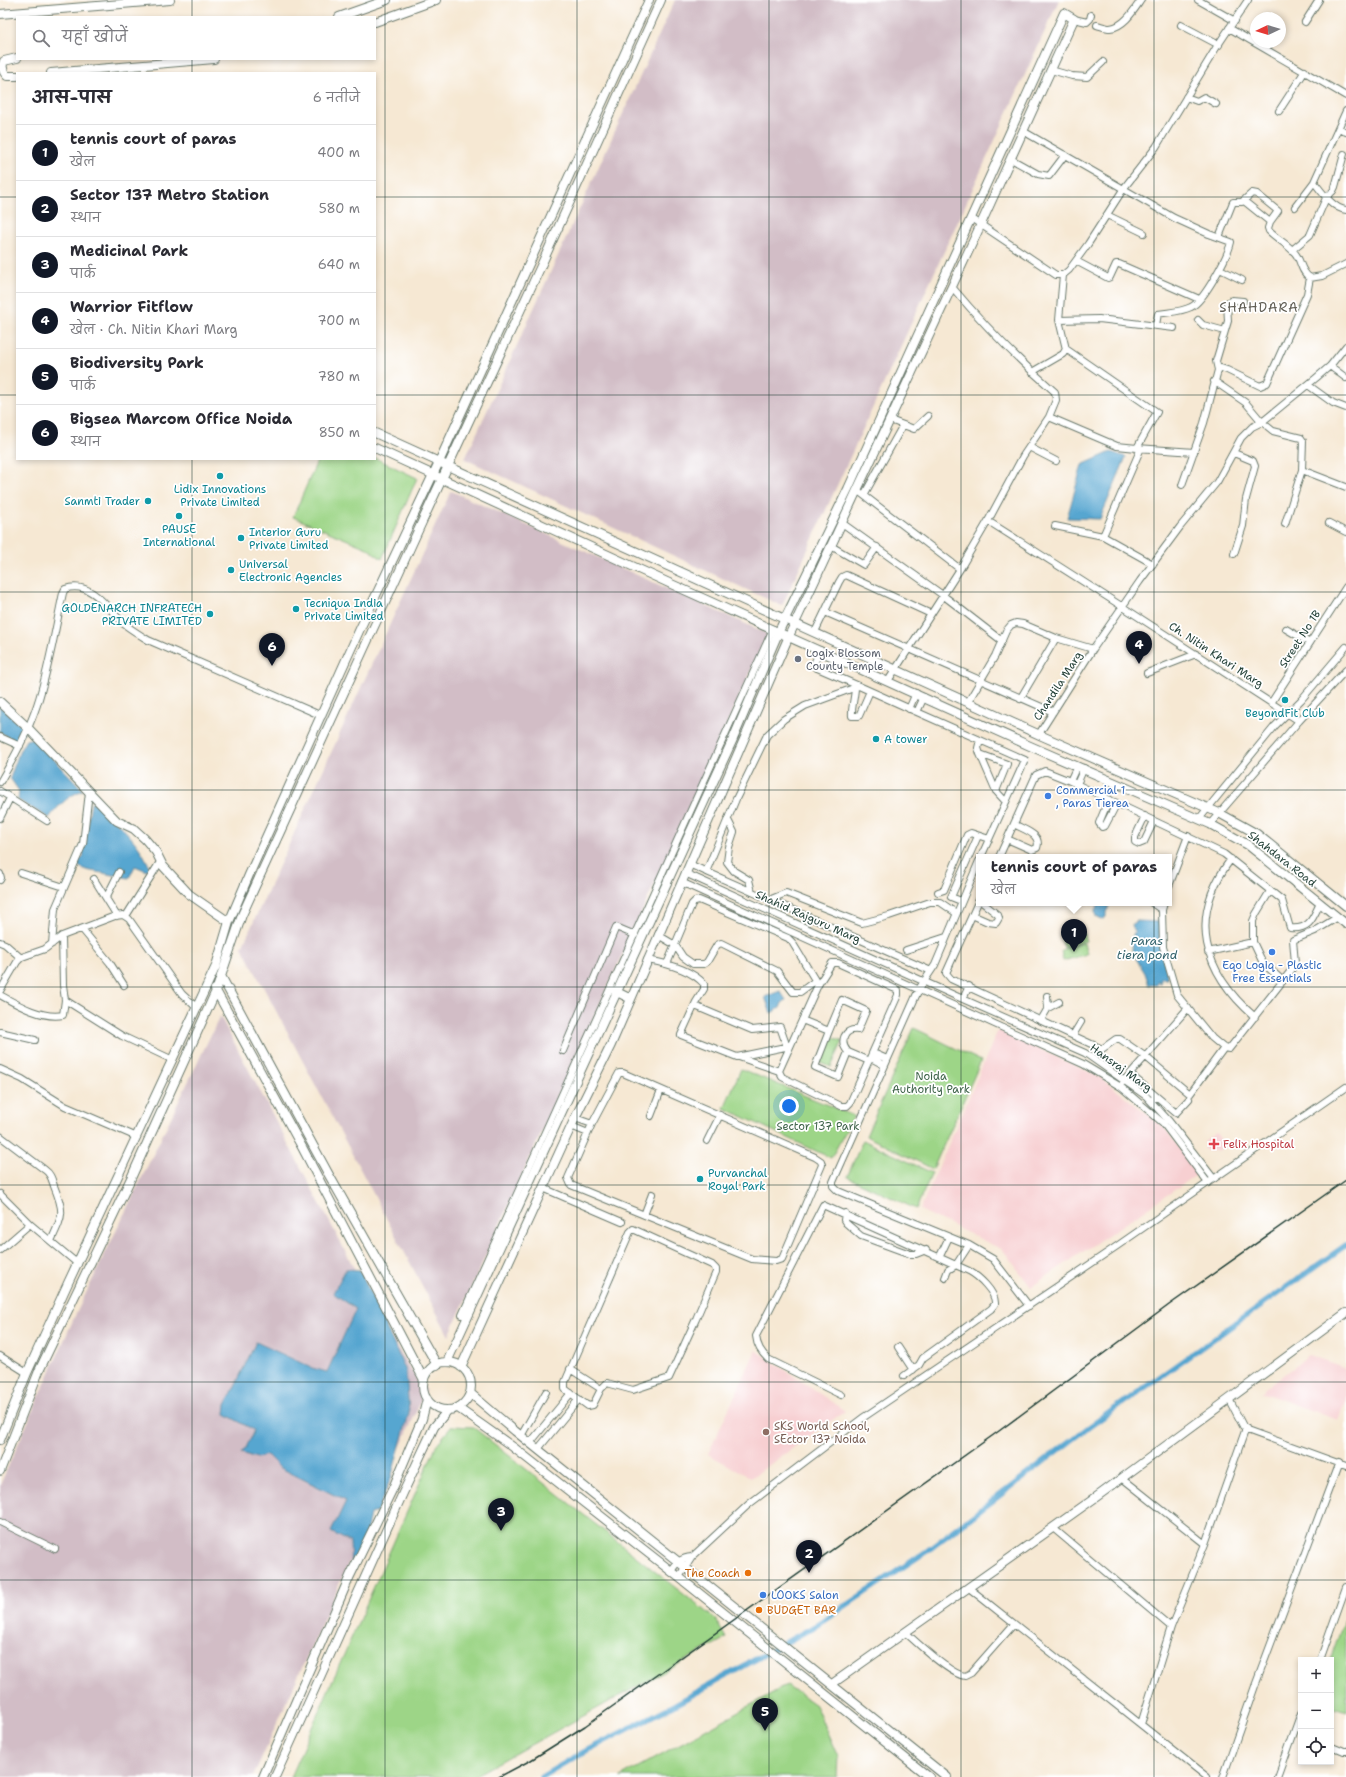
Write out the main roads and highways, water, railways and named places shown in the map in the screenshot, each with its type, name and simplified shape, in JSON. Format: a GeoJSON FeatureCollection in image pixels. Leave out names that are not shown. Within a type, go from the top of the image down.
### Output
{"type":"FeatureCollection","features":[{"type":"Feature","properties":{"kind":"water"},"geometry":{"type":"Polygon","coordinates":[[[1111,452],[1126,457],[1100,519],[1067,518],[1082,465],[1111,452]]]}},
{"type":"Feature","properties":{"kind":"water"},"geometry":{"type":"Polygon","coordinates":[[[0,706],[25,729],[18,743],[0,732],[0,706]]]}},
{"type":"Feature","properties":{"kind":"water"},"geometry":{"type":"Polygon","coordinates":[[[34,738],[83,790],[64,801],[49,818],[18,800],[19,791],[10,778],[20,750],[26,740],[34,738]]]}},
{"type":"Feature","properties":{"kind":"water"},"geometry":{"type":"Polygon","coordinates":[[[91,803],[97,803],[136,843],[152,873],[135,866],[129,878],[86,870],[76,865],[84,855],[80,850],[87,828],[91,803]]]}},
{"type":"Feature","properties":{"kind":"water"},"geometry":{"type":"Polygon","coordinates":[[[1098,906],[1109,906],[1106,912],[1106,917],[1102,920],[1096,917],[1095,911],[1098,906]]]}},
{"type":"Feature","properties":{"kind":"water","name":"Paras tiera pond"},"geometry":{"type":"Polygon","coordinates":[[[1137,921],[1160,922],[1160,945],[1168,979],[1161,978],[1161,984],[1158,980],[1157,985],[1149,985],[1145,973],[1132,952],[1133,935],[1135,932],[1132,925],[1137,921]]]}},
{"type":"Feature","properties":{"kind":"water"},"geometry":{"type":"Polygon","coordinates":[[[780,991],[786,1000],[782,1003],[780,1008],[771,1013],[765,997],[780,991]]]}},
{"type":"Feature","properties":{"kind":"water"},"geometry":{"type":"Polygon","coordinates":[[[346,1269],[360,1270],[406,1371],[409,1413],[391,1478],[377,1512],[370,1514],[363,1549],[351,1563],[350,1542],[331,1532],[346,1501],[279,1467],[267,1455],[257,1458],[241,1453],[246,1448],[254,1430],[225,1414],[226,1405],[256,1342],[312,1368],[327,1372],[356,1309],[333,1293],[346,1269]]]}},
{"type":"Feature","properties":{"kind":"waterway"},"geometry":{"type":"LineString","coordinates":[[541,1777],[580,1754],[674,1705],[817,1625],[927,1551],[1089,1427],[1346,1245]]}},
{"type":"Feature","properties":{"kind":"railway"},"geometry":{"type":"LineString","coordinates":[[499,1777],[531,1760],[585,1726],[999,1431],[1169,1305],[1346,1180]]}},
{"type":"Feature","properties":{"kind":"place","name":"Lidix Innovations Private Limited"},"geometry":{"type":"Point","coordinates":[220,476]}},
{"type":"Feature","properties":{"kind":"place","name":"Sanmti Trader"},"geometry":{"type":"Point","coordinates":[148,501]}},
{"type":"Feature","properties":{"kind":"place","name":"PAUSE International"},"geometry":{"type":"Point","coordinates":[179,516]}},
{"type":"Feature","properties":{"kind":"place","name":"Interior Guru Private Limited"},"geometry":{"type":"Point","coordinates":[241,538]}},
{"type":"Feature","properties":{"kind":"place","name":"Universal Electronic Agencies"},"geometry":{"type":"Point","coordinates":[231,570]}},
{"type":"Feature","properties":{"kind":"place","name":"Tecniqua India Private Limited"},"geometry":{"type":"Point","coordinates":[296,609]}},
{"type":"Feature","properties":{"kind":"place","name":"GOLDENARCH INFRATECH PRIVATE LIMITED"},"geometry":{"type":"Point","coordinates":[210,614]}},
{"type":"Feature","properties":{"kind":"place","name":"Logix Blossom County Temple"},"geometry":{"type":"Point","coordinates":[798,659]}},
{"type":"Feature","properties":{"kind":"place","name":"Warrior Fitflow"},"geometry":{"type":"Point","coordinates":[1139,664]}},
{"type":"Feature","properties":{"kind":"place","name":"Bigsea Marcom Office Noida"},"geometry":{"type":"Point","coordinates":[272,666]}},
{"type":"Feature","properties":{"kind":"place","name":"BeyondFit Club"},"geometry":{"type":"Point","coordinates":[1285,700]}},
{"type":"Feature","properties":{"kind":"place","name":"A tower"},"geometry":{"type":"Point","coordinates":[876,739]}},
{"type":"Feature","properties":{"kind":"place","name":"Commercial 1 , Paras Tierea"},"geometry":{"type":"Point","coordinates":[1048,796]}},
{"type":"Feature","properties":{"kind":"place","name":"tennis court of paras"},"geometry":{"type":"Point","coordinates":[1074,952]}},
{"type":"Feature","properties":{"kind":"place","name":"Eqo Logiq - Plastic Free Essentials"},"geometry":{"type":"Point","coordinates":[1272,952]}},
{"type":"Feature","properties":{"kind":"place","name":"Felix Hospital"},"geometry":{"type":"Point","coordinates":[1214,1144]}},
{"type":"Feature","properties":{"kind":"place","name":"Purvanchal Royal Park"},"geometry":{"type":"Point","coordinates":[700,1179]}},
{"type":"Feature","properties":{"kind":"place","name":"SKS World School, SEctor 137 Noida"},"geometry":{"type":"Point","coordinates":[766,1432]}},
{"type":"Feature","properties":{"kind":"place","name":"Medicinal Park"},"geometry":{"type":"Point","coordinates":[501,1531]}},
{"type":"Feature","properties":{"kind":"place","name":"The Coach"},"geometry":{"type":"Point","coordinates":[748,1573]}},
{"type":"Feature","properties":{"kind":"place","name":"Sector 137 Metro Station"},"geometry":{"type":"Point","coordinates":[809,1573]}},
{"type":"Feature","properties":{"kind":"place","name":"LOOKS Salon"},"geometry":{"type":"Point","coordinates":[763,1595]}},
{"type":"Feature","properties":{"kind":"place","name":"BUDGET BAR"},"geometry":{"type":"Point","coordinates":[759,1610]}},
{"type":"Feature","properties":{"kind":"place","name":"Biodiversity Park"},"geometry":{"type":"Point","coordinates":[765,1731]}},
{"type":"Feature","properties":{"kind":"district","name":"SHAHDARA"},"geometry":{"type":"Point","coordinates":[1259,307]}},
{"type":"Feature","properties":{"kind":"park label","name":"Noida Authority Park"},"geometry":{"type":"Point","coordinates":[931,1082]}},
{"type":"Feature","properties":{"kind":"park label","name":"Sector 137 Park"},"geometry":{"type":"Point","coordinates":[818,1126]}}]}
